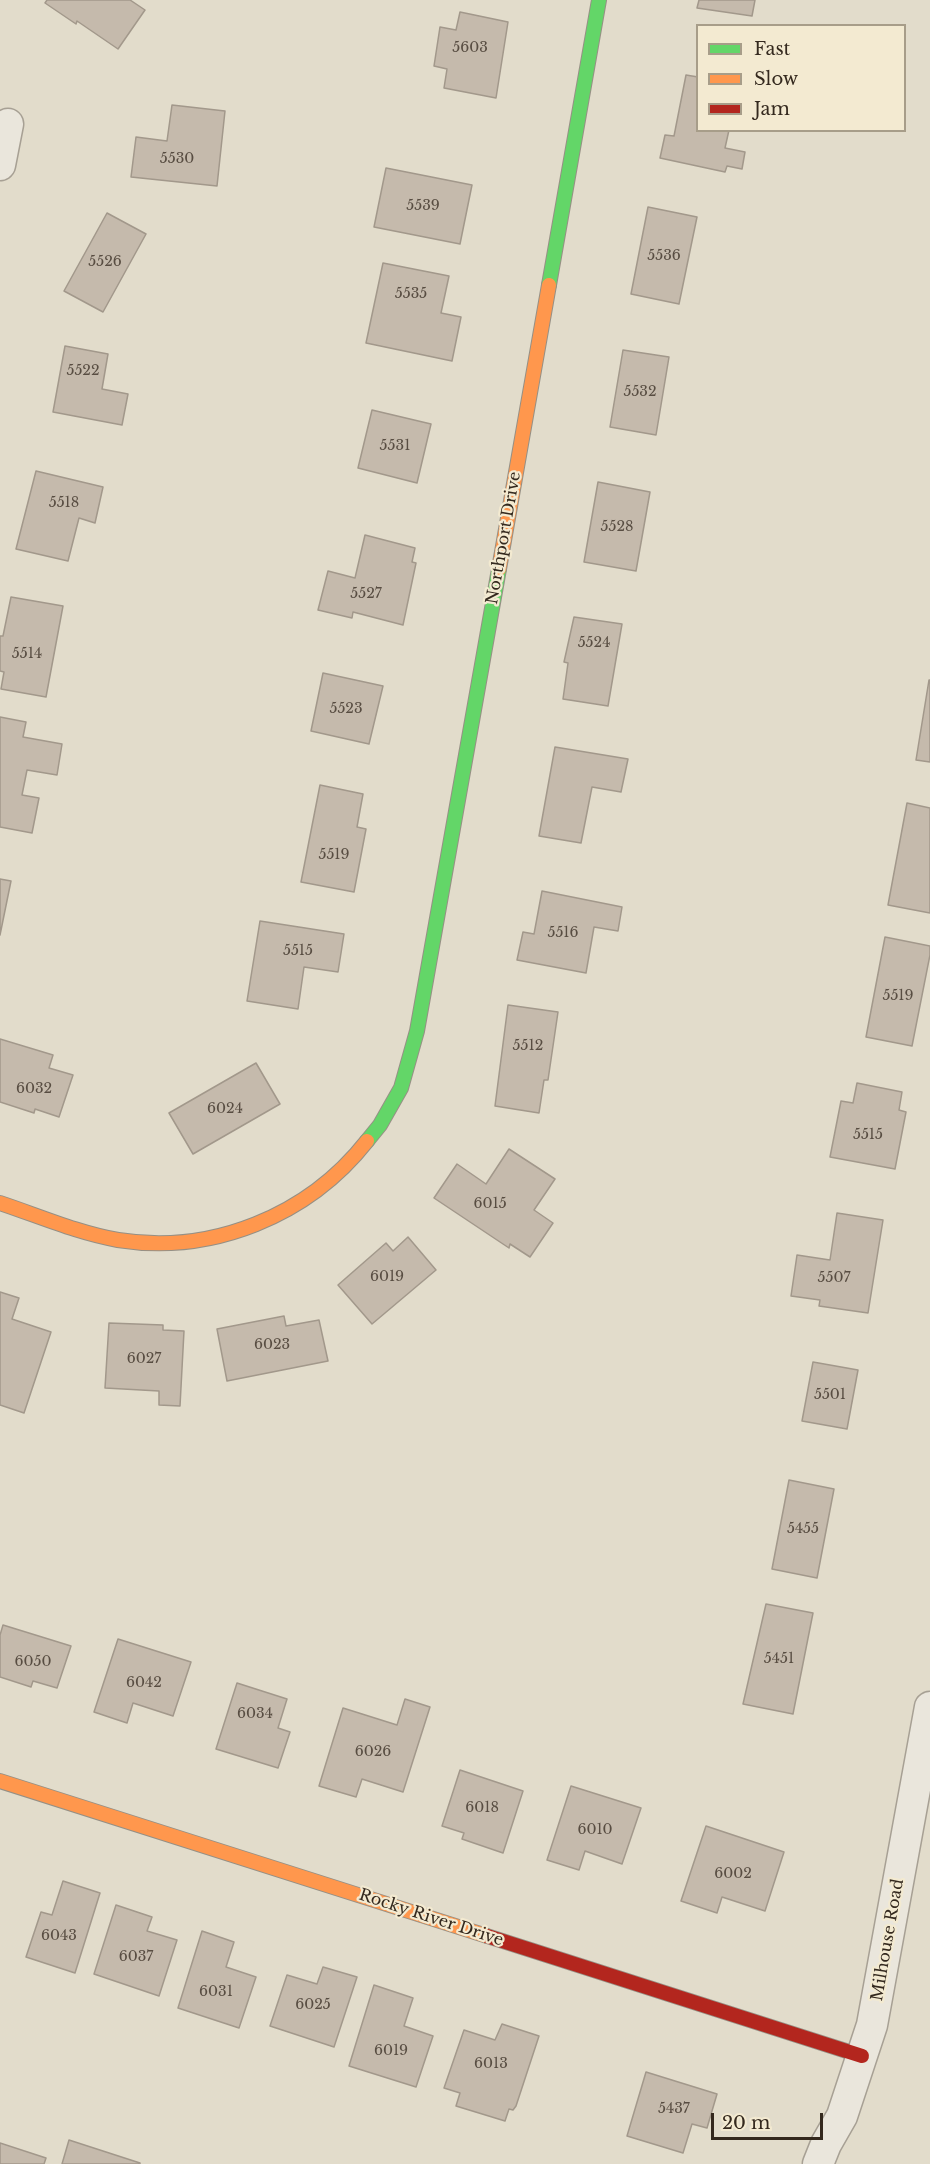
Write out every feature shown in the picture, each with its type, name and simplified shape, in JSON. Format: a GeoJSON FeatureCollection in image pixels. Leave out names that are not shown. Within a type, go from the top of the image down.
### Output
{"type":"FeatureCollection","features":[{"type":"Feature","properties":{"kind":"street","name":"Northport Drive"},"geometry":{"type":"LineString","coordinates":[[0,1203],[92,1233],[135,1242],[188,1242],[238,1232],[272,1220],[316,1193],[355,1158],[386,1116],[406,1075],[417,1031],[599,0]]}},
{"type":"Feature","properties":{"kind":"street"},"geometry":{"type":"LineString","coordinates":[[0,165],[8,123]]}},
{"type":"Feature","properties":{"kind":"street","name":"Milhouse Road"},"geometry":{"type":"LineString","coordinates":[[818,2164],[842,2116],[874,2014],[930,1707]]}},
{"type":"Feature","properties":{"kind":"street","name":"Rocky River Drive"},"geometry":{"type":"LineString","coordinates":[[0,1781],[862,2056]]}},
{"type":"Feature","properties":{"kind":"building"},"geometry":{"type":"Polygon","coordinates":[[[47,0],[130,0],[145,10],[118,49],[77,21],[76,24],[45,3],[47,0]]]}},
{"type":"Feature","properties":{"kind":"building"},"geometry":{"type":"Polygon","coordinates":[[[699,0],[755,0],[752,16],[697,8],[699,0]]]}},
{"type":"Feature","properties":{"kind":"building"},"geometry":{"type":"Polygon","coordinates":[[[460,12],[508,22],[496,98],[444,88],[447,69],[434,66],[440,27],[456,30],[460,12]]]}},
{"type":"Feature","properties":{"kind":"building"},"geometry":{"type":"Polygon","coordinates":[[[686,75],[696,77],[696,132],[729,132],[725,148],[745,152],[742,169],[727,166],[725,172],[660,158],[665,135],[674,136],[686,75]]]}},
{"type":"Feature","properties":{"kind":"building"},"geometry":{"type":"Polygon","coordinates":[[[172,105],[225,111],[217,186],[131,177],[136,137],[167,141],[172,105]]]}},
{"type":"Feature","properties":{"kind":"building"},"geometry":{"type":"Polygon","coordinates":[[[386,168],[472,185],[460,244],[374,227],[386,168]]]}},
{"type":"Feature","properties":{"kind":"building"},"geometry":{"type":"Polygon","coordinates":[[[648,207],[697,217],[679,304],[631,294],[648,207]]]}},
{"type":"Feature","properties":{"kind":"building"},"geometry":{"type":"Polygon","coordinates":[[[107,213],[146,234],[103,312],[64,291],[107,213]]]}},
{"type":"Feature","properties":{"kind":"building"},"geometry":{"type":"Polygon","coordinates":[[[383,263],[449,276],[441,313],[461,317],[452,361],[366,343],[383,263]]]}},
{"type":"Feature","properties":{"kind":"building"},"geometry":{"type":"Polygon","coordinates":[[[65,346],[108,354],[102,389],[128,394],[122,425],[53,412],[65,346]]]}},
{"type":"Feature","properties":{"kind":"building"},"geometry":{"type":"Polygon","coordinates":[[[623,350],[669,357],[656,435],[610,427],[623,350]]]}},
{"type":"Feature","properties":{"kind":"building"},"geometry":{"type":"Polygon","coordinates":[[[372,410],[431,424],[417,483],[358,468],[372,410]]]}},
{"type":"Feature","properties":{"kind":"building"},"geometry":{"type":"Polygon","coordinates":[[[36,471],[103,487],[95,523],[79,518],[68,561],[16,549],[36,471]]]}},
{"type":"Feature","properties":{"kind":"building"},"geometry":{"type":"Polygon","coordinates":[[[598,482],[650,492],[636,571],[584,562],[598,482]]]}},
{"type":"Feature","properties":{"kind":"building"},"geometry":{"type":"Polygon","coordinates":[[[365,535],[415,548],[412,562],[416,563],[403,625],[353,612],[352,618],[318,610],[328,571],[355,578],[365,535]]]}},
{"type":"Feature","properties":{"kind":"building"},"geometry":{"type":"Polygon","coordinates":[[[11,597],[63,606],[46,697],[1,689],[4,672],[0,671],[0,636],[3,636],[11,597]]]}},
{"type":"Feature","properties":{"kind":"building"},"geometry":{"type":"Polygon","coordinates":[[[574,617],[622,624],[608,706],[563,699],[568,663],[564,662],[574,617]]]}},
{"type":"Feature","properties":{"kind":"building"},"geometry":{"type":"Polygon","coordinates":[[[323,673],[383,686],[369,744],[311,731],[323,673]]]}},
{"type":"Feature","properties":{"kind":"building"},"geometry":{"type":"Polygon","coordinates":[[[930,680],[930,762],[916,760],[930,680]]]}},
{"type":"Feature","properties":{"kind":"building"},"geometry":{"type":"Polygon","coordinates":[[[0,717],[26,722],[23,737],[62,744],[57,775],[27,770],[22,795],[39,798],[32,833],[0,827],[0,717]]]}},
{"type":"Feature","properties":{"kind":"building"},"geometry":{"type":"Polygon","coordinates":[[[555,747],[628,759],[621,792],[592,787],[581,843],[539,836],[555,747]]]}},
{"type":"Feature","properties":{"kind":"building"},"geometry":{"type":"Polygon","coordinates":[[[320,785],[363,794],[357,827],[366,829],[354,892],[301,882],[320,785]]]}},
{"type":"Feature","properties":{"kind":"building"},"geometry":{"type":"Polygon","coordinates":[[[907,803],[930,808],[930,913],[888,905],[907,803]]]}},
{"type":"Feature","properties":{"kind":"building"},"geometry":{"type":"Polygon","coordinates":[[[0,879],[11,881],[0,935],[0,879]]]}},
{"type":"Feature","properties":{"kind":"building"},"geometry":{"type":"Polygon","coordinates":[[[542,891],[622,907],[618,931],[594,927],[586,973],[517,960],[523,932],[534,934],[542,891]]]}},
{"type":"Feature","properties":{"kind":"building"},"geometry":{"type":"Polygon","coordinates":[[[260,921],[344,934],[338,972],[304,967],[298,1009],[247,1001],[260,921]]]}},
{"type":"Feature","properties":{"kind":"building"},"geometry":{"type":"Polygon","coordinates":[[[885,937],[930,946],[912,1046],[866,1037],[885,937]]]}},
{"type":"Feature","properties":{"kind":"building"},"geometry":{"type":"Polygon","coordinates":[[[508,1005],[558,1012],[548,1080],[544,1080],[539,1113],[495,1106],[508,1005]]]}},
{"type":"Feature","properties":{"kind":"building"},"geometry":{"type":"Polygon","coordinates":[[[0,1039],[53,1055],[49,1068],[73,1075],[59,1117],[35,1109],[34,1113],[0,1102],[0,1039]]]}},
{"type":"Feature","properties":{"kind":"building"},"geometry":{"type":"Polygon","coordinates":[[[256,1063],[280,1104],[193,1154],[169,1113],[256,1063]]]}},
{"type":"Feature","properties":{"kind":"building"},"geometry":{"type":"Polygon","coordinates":[[[857,1083],[902,1092],[899,1110],[906,1112],[895,1169],[830,1157],[841,1101],[853,1103],[857,1083]]]}},
{"type":"Feature","properties":{"kind":"building"},"geometry":{"type":"Polygon","coordinates":[[[509,1149],[555,1179],[534,1210],[553,1223],[530,1257],[510,1244],[509,1248],[434,1198],[457,1164],[486,1184],[509,1149]]]}},
{"type":"Feature","properties":{"kind":"building"},"geometry":{"type":"Polygon","coordinates":[[[837,1213],[883,1220],[868,1313],[819,1306],[820,1300],[791,1296],[797,1255],[830,1260],[837,1213]]]}},
{"type":"Feature","properties":{"kind":"building"},"geometry":{"type":"Polygon","coordinates":[[[408,1237],[436,1270],[372,1324],[338,1285],[386,1243],[393,1251],[408,1237]]]}},
{"type":"Feature","properties":{"kind":"building"},"geometry":{"type":"Polygon","coordinates":[[[0,1292],[19,1298],[12,1319],[51,1332],[24,1413],[0,1405],[0,1292]]]}},
{"type":"Feature","properties":{"kind":"building"},"geometry":{"type":"Polygon","coordinates":[[[284,1316],[286,1326],[319,1320],[328,1361],[227,1381],[217,1329],[284,1316]]]}},
{"type":"Feature","properties":{"kind":"building"},"geometry":{"type":"Polygon","coordinates":[[[109,1323],[163,1325],[163,1330],[184,1331],[180,1406],[159,1405],[159,1391],[105,1388],[109,1323]]]}},
{"type":"Feature","properties":{"kind":"building"},"geometry":{"type":"Polygon","coordinates":[[[813,1362],[858,1370],[847,1429],[802,1421],[813,1362]]]}},
{"type":"Feature","properties":{"kind":"building"},"geometry":{"type":"Polygon","coordinates":[[[789,1480],[834,1489],[817,1578],[772,1569],[789,1480]]]}},
{"type":"Feature","properties":{"kind":"building"},"geometry":{"type":"Polygon","coordinates":[[[766,1604],[813,1613],[793,1714],[743,1704],[766,1604]]]}},
{"type":"Feature","properties":{"kind":"building"},"geometry":{"type":"Polygon","coordinates":[[[3,1625],[71,1646],[57,1688],[33,1681],[31,1687],[0,1677],[0,1635],[3,1625]]]}},
{"type":"Feature","properties":{"kind":"building"},"geometry":{"type":"Polygon","coordinates":[[[118,1639],[191,1662],[173,1716],[133,1703],[127,1723],[94,1712],[118,1639]]]}},
{"type":"Feature","properties":{"kind":"building"},"geometry":{"type":"Polygon","coordinates":[[[237,1683],[287,1699],[278,1728],[290,1732],[278,1768],[216,1749],[237,1683]]]}},
{"type":"Feature","properties":{"kind":"building"},"geometry":{"type":"Polygon","coordinates":[[[405,1699],[430,1707],[403,1792],[362,1779],[356,1797],[319,1786],[343,1708],[397,1725],[405,1699]]]}},
{"type":"Feature","properties":{"kind":"building"},"geometry":{"type":"Polygon","coordinates":[[[460,1770],[523,1791],[503,1853],[462,1839],[464,1833],[442,1826],[460,1770]]]}},
{"type":"Feature","properties":{"kind":"building"},"geometry":{"type":"Polygon","coordinates":[[[571,1786],[641,1808],[622,1864],[585,1851],[579,1870],[547,1860],[571,1786]]]}},
{"type":"Feature","properties":{"kind":"building"},"geometry":{"type":"Polygon","coordinates":[[[706,1826],[784,1852],[765,1911],[722,1897],[717,1913],[681,1901],[706,1826]]]}},
{"type":"Feature","properties":{"kind":"building"},"geometry":{"type":"Polygon","coordinates":[[[63,1881],[100,1893],[75,1973],[26,1957],[41,1912],[52,1915],[63,1881]]]}},
{"type":"Feature","properties":{"kind":"building"},"geometry":{"type":"Polygon","coordinates":[[[116,1905],[152,1917],[147,1931],[177,1940],[159,1996],[94,1974],[116,1905]]]}},
{"type":"Feature","properties":{"kind":"building"},"geometry":{"type":"Polygon","coordinates":[[[202,1931],[234,1942],[226,1967],[256,1977],[239,2028],[178,2008],[202,1931]]]}},
{"type":"Feature","properties":{"kind":"building"},"geometry":{"type":"Polygon","coordinates":[[[323,1967],[357,1977],[334,2047],[270,2026],[287,1975],[317,1984],[323,1967]]]}},
{"type":"Feature","properties":{"kind":"building"},"geometry":{"type":"Polygon","coordinates":[[[374,1985],[413,1998],[404,2026],[433,2036],[416,2087],[349,2066],[374,1985]]]}},
{"type":"Feature","properties":{"kind":"building"},"geometry":{"type":"Polygon","coordinates":[[[502,2024],[539,2036],[516,2106],[513,2110],[509,2109],[505,2121],[456,2106],[460,2093],[444,2088],[464,2030],[495,2040],[502,2024]]]}},
{"type":"Feature","properties":{"kind":"building"},"geometry":{"type":"Polygon","coordinates":[[[646,2072],[717,2094],[707,2128],[692,2124],[683,2153],[627,2136],[646,2072]]]}},
{"type":"Feature","properties":{"kind":"building"},"geometry":{"type":"Polygon","coordinates":[[[69,2140],[140,2163],[140,2164],[62,2164],[69,2140]]]}},
{"type":"Feature","properties":{"kind":"building"},"geometry":{"type":"Polygon","coordinates":[[[0,2143],[46,2158],[44,2164],[0,2164],[0,2143]]]}},
{"type":"Feature","properties":{"kind":"traffic: fast"},"geometry":{"type":"LineString","coordinates":[[549,285],[599,0]]}},
{"type":"Feature","properties":{"kind":"traffic: fast"},"geometry":{"type":"LineString","coordinates":[[367,1141],[380,1125],[401,1088],[417,1031],[499,569]]}},
{"type":"Feature","properties":{"kind":"traffic: slow"},"geometry":{"type":"LineString","coordinates":[[499,569],[549,285]]}},
{"type":"Feature","properties":{"kind":"traffic: slow"},"geometry":{"type":"LineString","coordinates":[[0,1203],[73,1229],[103,1237],[153,1243],[188,1241],[223,1235],[256,1224],[287,1209],[316,1190],[343,1167],[367,1141]]}},
{"type":"Feature","properties":{"kind":"traffic: slow"},"geometry":{"type":"LineString","coordinates":[[0,1781],[487,1936]]}},
{"type":"Feature","properties":{"kind":"traffic: jam"},"geometry":{"type":"LineString","coordinates":[[487,1936],[862,2056]]}}]}
